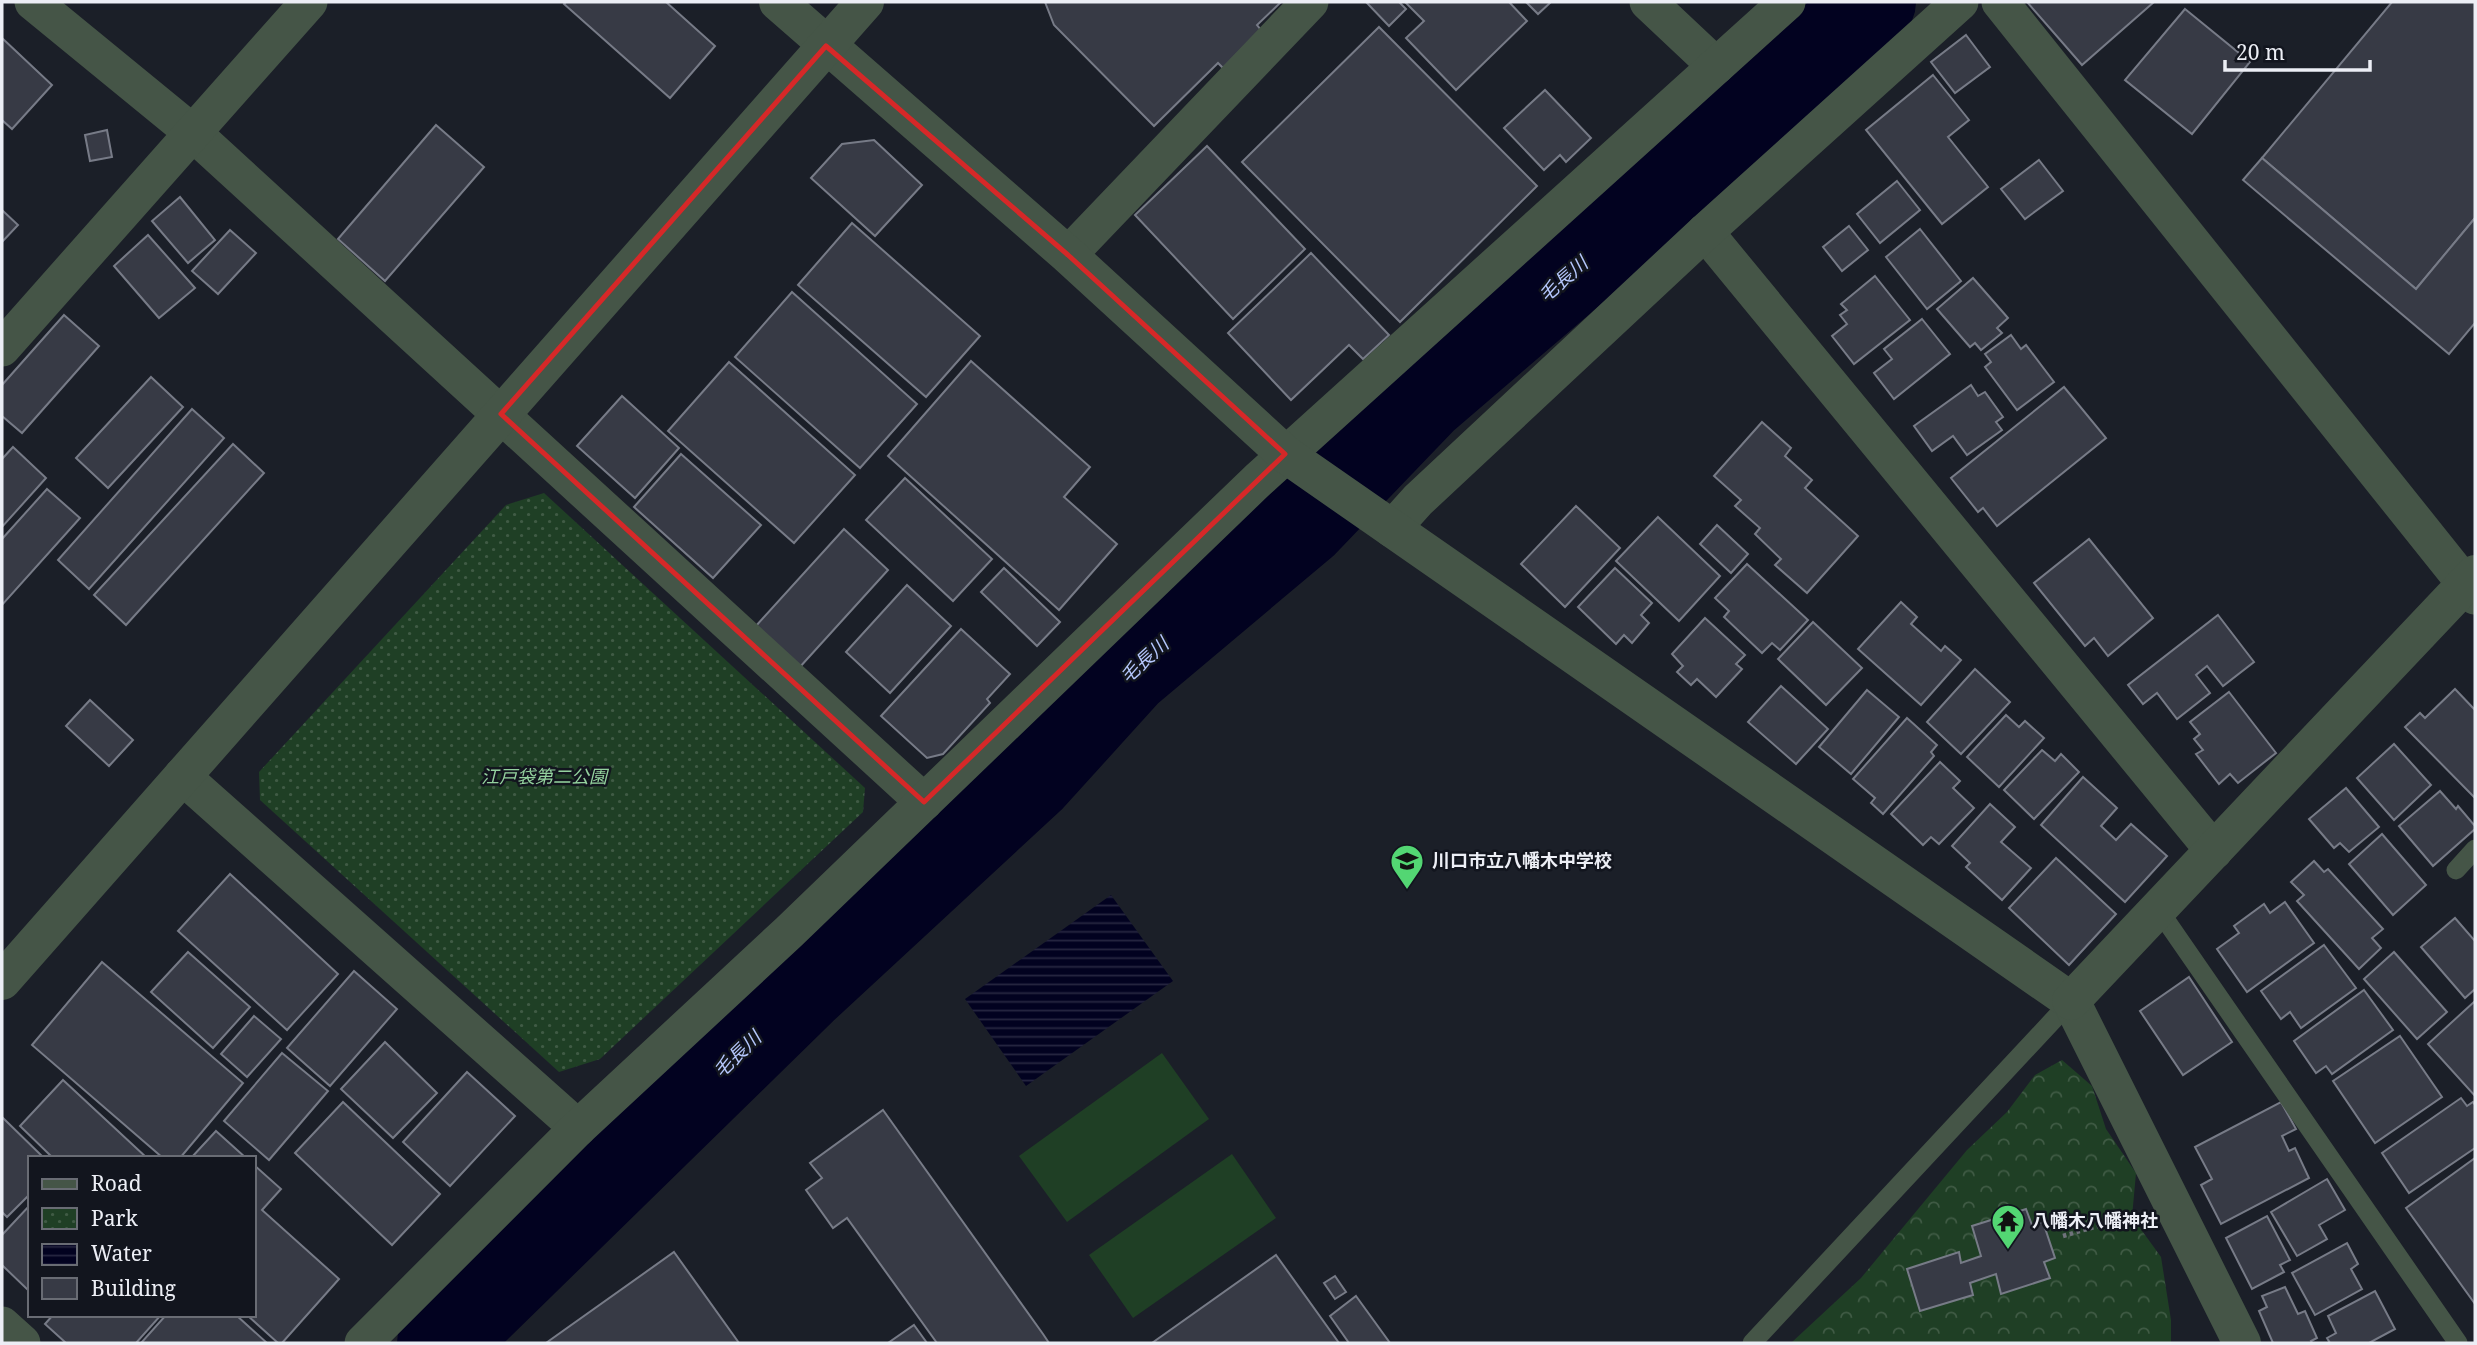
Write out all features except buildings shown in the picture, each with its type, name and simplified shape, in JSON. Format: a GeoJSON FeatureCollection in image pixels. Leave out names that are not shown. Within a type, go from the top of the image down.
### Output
{"type":"FeatureCollection","features":[{"type":"Feature","properties":{"kind":"street"},"geometry":{"type":"LineString","coordinates":[[33,2],[192,133],[925,802]]}},
{"type":"Feature","properties":{"kind":"street"},"geometry":{"type":"LineString","coordinates":[[2,348],[309,2]]}},
{"type":"Feature","properties":{"kind":"street"},"geometry":{"type":"LineString","coordinates":[[778,2],[1068,255],[1285,454],[2071,1001],[2241,1343]]}},
{"type":"Feature","properties":{"kind":"street"},"geometry":{"type":"LineString","coordinates":[[2,981],[865,2]]}},
{"type":"Feature","properties":{"kind":"street"},"geometry":{"type":"LineString","coordinates":[[1068,255],[1310,2]]}},
{"type":"Feature","properties":{"kind":"street"},"geometry":{"type":"LineString","coordinates":[[1648,2],[1716,66]]}},
{"type":"Feature","properties":{"kind":"street"},"geometry":{"type":"LineString","coordinates":[[363,1343],[578,1128],[779,942],[1285,454],[1787,2]]}},
{"type":"Feature","properties":{"kind":"street"},"geometry":{"type":"LineString","coordinates":[[1392,529],[1418,500],[1705,232],[1960,2]]}},
{"type":"Feature","properties":{"kind":"street"},"geometry":{"type":"LineString","coordinates":[[2000,2],[2472,585],[2071,1001]]}},
{"type":"Feature","properties":{"kind":"street"},"geometry":{"type":"LineString","coordinates":[[1705,232],[2214,851]]}},
{"type":"Feature","properties":{"kind":"street"},"geometry":{"type":"LineString","coordinates":[[182,776],[578,1128]]}},
{"type":"Feature","properties":{"kind":"street"},"geometry":{"type":"LineString","coordinates":[[2,1325],[22,1343]]}},
{"type":"Feature","properties":{"kind":"lane"},"geometry":{"type":"LineString","coordinates":[[2456,870],[2475,849]]}},
{"type":"Feature","properties":{"kind":"lane"},"geometry":{"type":"LineString","coordinates":[[2158,909],[2458,1343]]}},
{"type":"Feature","properties":{"kind":"lane"},"geometry":{"type":"LineString","coordinates":[[1752,1343],[2071,1001]]}},
{"type":"Feature","properties":{"kind":"path"},"geometry":{"type":"LineString","coordinates":[[2063,1236],[2173,1205]]}},
{"type":"Feature","properties":{"kind":"highlighted area"},"geometry":{"type":"Polygon","coordinates":[[[826,46],[1068,255],[1285,454],[924,802],[501,414],[826,46]]]}},
{"type":"Feature","properties":{"kind":"green space","name":"江戸袋第二公園"},"geometry":{"type":"Polygon","coordinates":[[[544,493],[865,788],[863,812],[600,1059],[559,1072],[260,800],[259,772],[506,505],[544,493]]]}},
{"type":"Feature","properties":{"kind":"green space"},"geometry":{"type":"Polygon","coordinates":[[[1162,1053],[1209,1119],[1067,1222],[1019,1156],[1162,1053]]]}},
{"type":"Feature","properties":{"kind":"green space"},"geometry":{"type":"Polygon","coordinates":[[[2062,1060],[2092,1086],[2106,1129],[2136,1173],[2132,1217],[2161,1257],[2171,1320],[2171,1343],[1791,1343],[1861,1278],[1967,1150],[2007,1112],[2035,1075],[2062,1060]]]}},
{"type":"Feature","properties":{"kind":"green space"},"geometry":{"type":"Polygon","coordinates":[[[1232,1154],[1276,1218],[1133,1318],[1089,1255],[1232,1154]]]}},
{"type":"Feature","properties":{"kind":"water"},"geometry":{"type":"Polygon","coordinates":[[[1111,895],[1173,981],[1026,1086],[965,999],[1111,895]]]}},
{"type":"Feature","properties":{"kind":"waterway","name":"毛長川"},"geometry":{"type":"LineString","coordinates":[[441,1343],[803,989],[1031,778],[1128,671],[1304,523],[1424,398],[1745,123],[1872,2]]}},
{"type":"Feature","properties":{"kind":"place","name":"川口市立八幡木中学校"},"geometry":{"type":"Point","coordinates":[1407,891]}},
{"type":"Feature","properties":{"kind":"place","name":"八幡木八幡神社"},"geometry":{"type":"Point","coordinates":[2008,1251]}}]}
